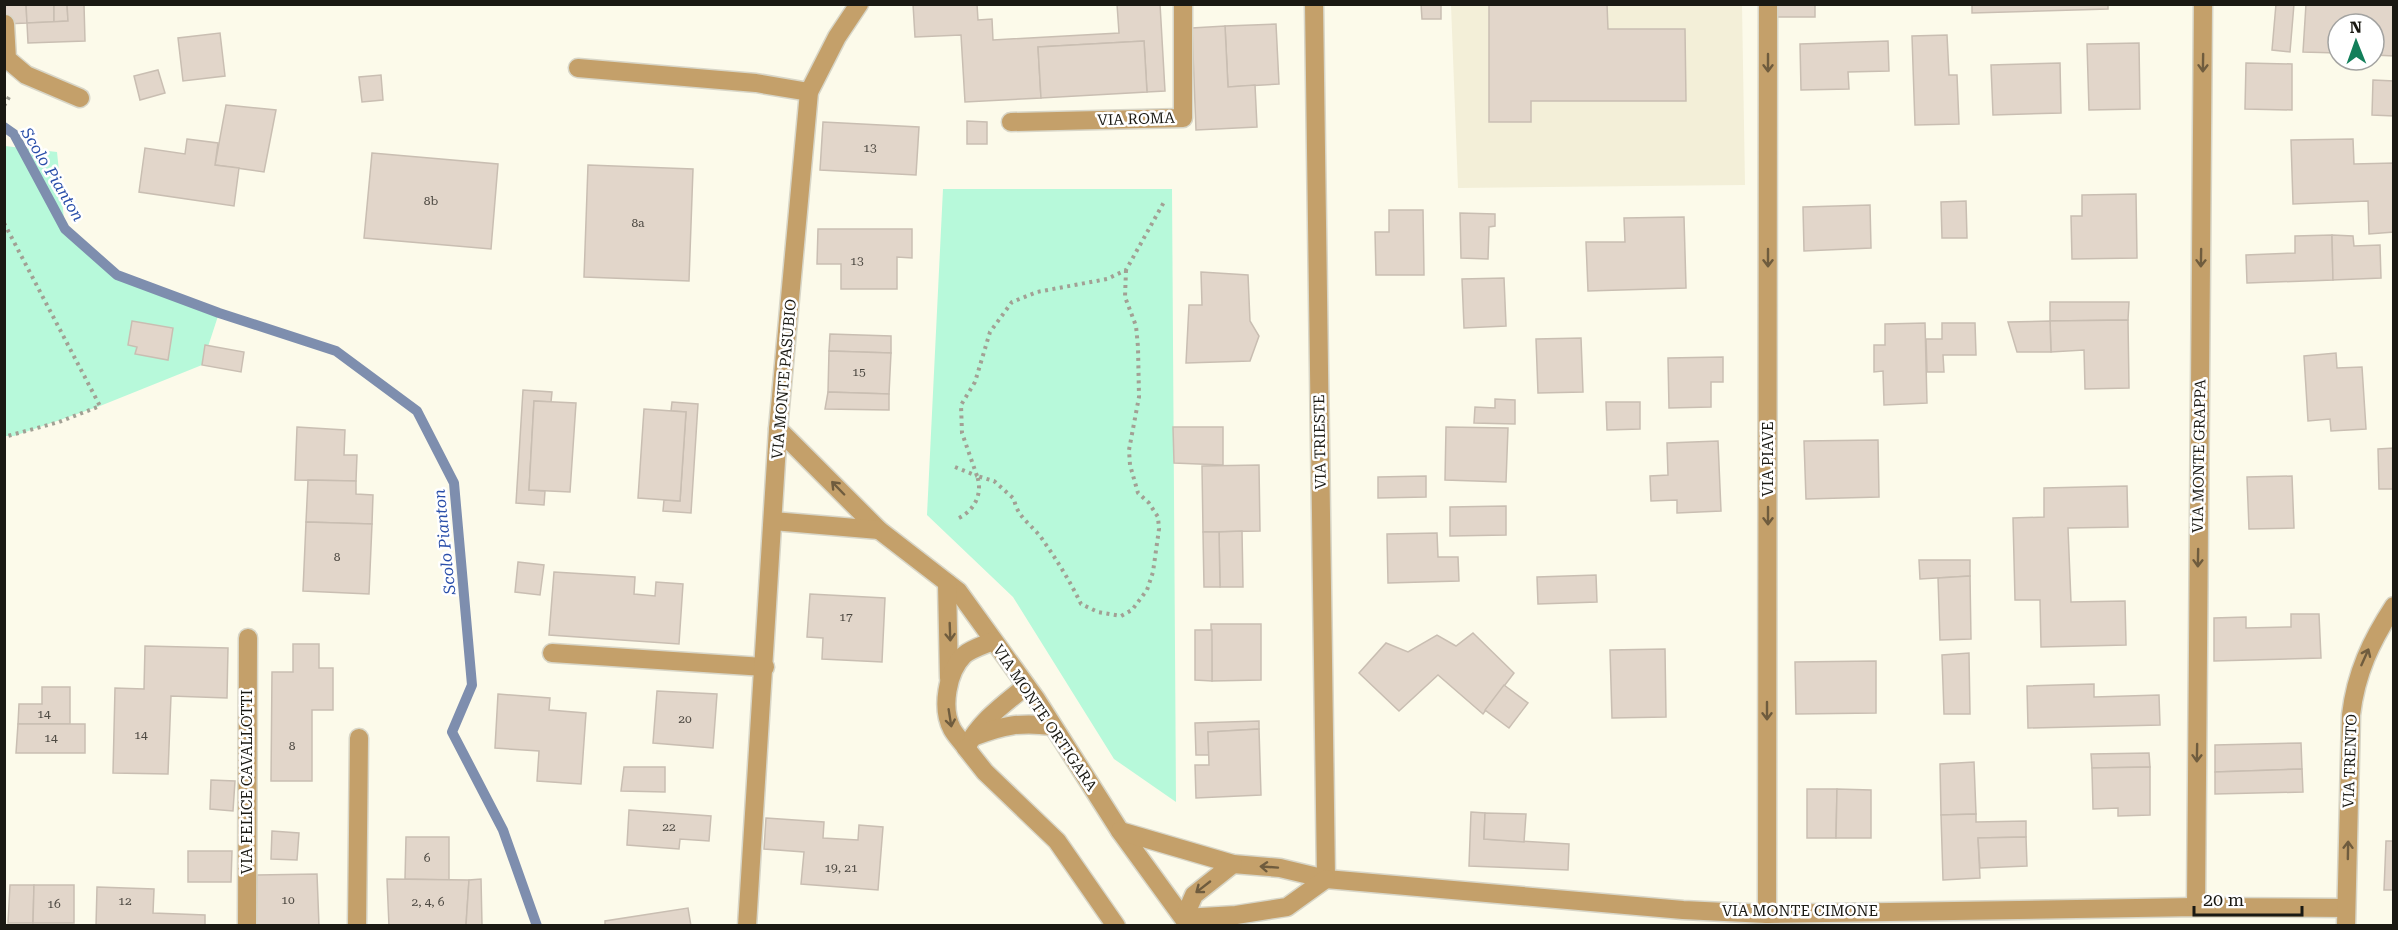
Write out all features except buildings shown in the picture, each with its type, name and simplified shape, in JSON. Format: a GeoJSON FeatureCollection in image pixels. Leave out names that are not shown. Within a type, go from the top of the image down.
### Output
{"type":"FeatureCollection","features":[{"type":"Feature","properties":{"kind":"street","name":"VIA MONTE PASUBIO"},"geometry":{"type":"LineString","coordinates":[[747,926],[765,667],[778,429],[809,92],[837,37],[859,4]]}},
{"type":"Feature","properties":{"kind":"street","name":"VIA ROMA"},"geometry":{"type":"LineString","coordinates":[[1011,122],[1183,118],[1183,4]]}},
{"type":"Feature","properties":{"kind":"street","name":"VIA TRIESTE"},"geometry":{"type":"LineString","coordinates":[[1314,4],[1326,879]]}},
{"type":"Feature","properties":{"kind":"street","name":"VIA PIAVE"},"geometry":{"type":"LineString","coordinates":[[1767,914],[1768,4]]}},
{"type":"Feature","properties":{"kind":"street","name":"VIA MONTE GRAPPA"},"geometry":{"type":"LineString","coordinates":[[2196,907],[2203,4]]}},
{"type":"Feature","properties":{"kind":"street"},"geometry":{"type":"LineString","coordinates":[[5,24],[7,59],[26,75],[80,98]]}},
{"type":"Feature","properties":{"kind":"street"},"geometry":{"type":"LineString","coordinates":[[578,69],[756,83],[809,92]]}},
{"type":"Feature","properties":{"kind":"street","name":"VIA MONTE ORTIGARA"},"geometry":{"type":"LineString","coordinates":[[778,429],[879,530],[957,591],[1026,686],[1120,831],[1187,922]]}},
{"type":"Feature","properties":{"kind":"street"},"geometry":{"type":"LineString","coordinates":[[773,521],[879,530]]}},
{"type":"Feature","properties":{"kind":"street"},"geometry":{"type":"LineString","coordinates":[[947,584],[948,711],[951,729],[969,743],[985,772],[1058,841],[1116,926]]}},
{"type":"Feature","properties":{"kind":"street","name":"VIA TRENTO"},"geometry":{"type":"LineString","coordinates":[[2346,917],[2351,715],[2354,690],[2372,642],[2394,606]]}},
{"type":"Feature","properties":{"kind":"street","name":"VIA FELICE CAVALLOTTI"},"geometry":{"type":"LineString","coordinates":[[247,926],[248,638]]}},
{"type":"Feature","properties":{"kind":"street"},"geometry":{"type":"LineString","coordinates":[[949,680],[955,666],[966,654],[993,641]]}},
{"type":"Feature","properties":{"kind":"street"},"geometry":{"type":"LineString","coordinates":[[552,653],[765,667]]}},
{"type":"Feature","properties":{"kind":"street"},"geometry":{"type":"LineString","coordinates":[[969,743],[992,713],[1026,686]]}},
{"type":"Feature","properties":{"kind":"street"},"geometry":{"type":"LineString","coordinates":[[969,743],[1000,726],[1028,723],[1053,726]]}},
{"type":"Feature","properties":{"kind":"street"},"geometry":{"type":"LineString","coordinates":[[357,926],[359,738]]}},
{"type":"Feature","properties":{"kind":"street","name":"VIA MONTE CIMONE"},"geometry":{"type":"LineString","coordinates":[[1120,831],[1233,864],[1280,868],[1326,879],[1683,918],[1767,914],[2196,907],[2346,917]]}},
{"type":"Feature","properties":{"kind":"street"},"geometry":{"type":"LineString","coordinates":[[1233,864],[1194,895],[1187,922],[1287,907]]}},
{"type":"Feature","properties":{"kind":"street"},"geometry":{"type":"LineString","coordinates":[[1275,926],[1287,907],[1326,879]]}},
{"type":"Feature","properties":{"kind":"path"},"geometry":{"type":"LineString","coordinates":[[955,467],[994,481],[1014,499],[1017,511],[1040,537],[1071,584],[1081,604],[1109,615],[1121,616],[1132,610],[1147,590],[1153,572],[1159,529],[1158,517],[1138,494],[1130,465],[1129,450],[1138,397],[1138,346],[1136,326],[1125,297],[1126,270],[1164,202]]}},
{"type":"Feature","properties":{"kind":"path"},"geometry":{"type":"LineString","coordinates":[[4,223],[100,406],[59,422],[4,437]]}},
{"type":"Feature","properties":{"kind":"path"},"geometry":{"type":"LineString","coordinates":[[959,518],[973,508],[981,486],[962,433],[961,405],[975,382],[994,326],[1012,302],[1029,295],[1107,279],[1126,270]]}},
{"type":"Feature","properties":{"kind":"shaded area"},"geometry":{"type":"Polygon","coordinates":[[[1451,5],[1742,5],[1745,185],[1458,188],[1451,5]]]}},
{"type":"Feature","properties":{"kind":"green space"},"geometry":{"type":"Polygon","coordinates":[[[5,146],[57,152],[65,229],[117,275],[219,313],[202,365],[100,406],[14,436],[5,436],[5,146]]]}},
{"type":"Feature","properties":{"kind":"green space"},"geometry":{"type":"Polygon","coordinates":[[[943,189],[1172,189],[1176,802],[1114,759],[1013,597],[927,515],[943,189]]]}},
{"type":"Feature","properties":{"kind":"waterway","name":"Scolo Pianton"},"geometry":{"type":"LineString","coordinates":[[4,127],[14,134],[65,229],[117,275],[219,313],[336,351],[417,411],[454,483],[472,685],[452,732],[503,830],[537,926]]}}]}
